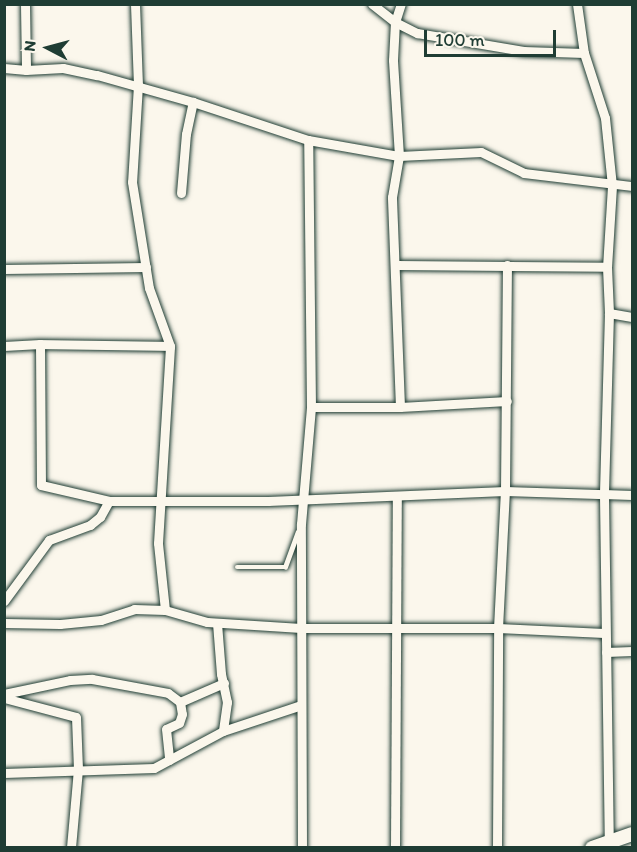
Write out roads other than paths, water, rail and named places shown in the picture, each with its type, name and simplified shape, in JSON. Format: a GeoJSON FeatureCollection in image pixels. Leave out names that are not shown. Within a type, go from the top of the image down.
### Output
{"type":"FeatureCollection","features":[{"type":"Feature","properties":{"kind":"main road"},"geometry":{"type":"LineString","coordinates":[[592,848],[609,845],[633,834]]}},
{"type":"Feature","properties":{"kind":"street"},"geometry":{"type":"LineString","coordinates":[[25,4],[26,70]]}},
{"type":"Feature","properties":{"kind":"street"},"geometry":{"type":"LineString","coordinates":[[135,4],[138,86],[132,183],[149,288],[170,346],[158,543],[165,610]]}},
{"type":"Feature","properties":{"kind":"street"},"geometry":{"type":"LineString","coordinates":[[372,4],[395,22],[417,33],[523,51],[584,53]]}},
{"type":"Feature","properties":{"kind":"street"},"geometry":{"type":"LineString","coordinates":[[400,407],[392,197],[399,156],[393,60],[395,22],[401,4]]}},
{"type":"Feature","properties":{"kind":"street"},"geometry":{"type":"LineString","coordinates":[[577,4],[584,53],[605,118],[612,186],[607,267],[609,313],[604,496],[604,633],[609,845]]}},
{"type":"Feature","properties":{"kind":"street"},"geometry":{"type":"LineString","coordinates":[[4,68],[26,70],[63,68],[193,102],[308,140],[399,156],[481,152],[524,173],[612,186],[633,186]]}},
{"type":"Feature","properties":{"kind":"street"},"geometry":{"type":"LineString","coordinates":[[181,193],[186,134],[193,102]]}},
{"type":"Feature","properties":{"kind":"street"},"geometry":{"type":"LineString","coordinates":[[302,848],[301,524],[311,407],[308,140]]}},
{"type":"Feature","properties":{"kind":"street"},"geometry":{"type":"LineString","coordinates":[[396,265],[607,267]]}},
{"type":"Feature","properties":{"kind":"street"},"geometry":{"type":"LineString","coordinates":[[497,848],[498,628],[505,491],[507,265]]}},
{"type":"Feature","properties":{"kind":"street"},"geometry":{"type":"LineString","coordinates":[[4,269],[146,267]]}},
{"type":"Feature","properties":{"kind":"street"},"geometry":{"type":"LineString","coordinates":[[609,313],[633,316]]}},
{"type":"Feature","properties":{"kind":"street"},"geometry":{"type":"LineString","coordinates":[[4,346],[40,344],[170,346]]}},
{"type":"Feature","properties":{"kind":"street"},"geometry":{"type":"LineString","coordinates":[[40,344],[41,485],[109,501],[302,500],[505,491],[604,496],[633,495]]}},
{"type":"Feature","properties":{"kind":"street"},"geometry":{"type":"LineString","coordinates":[[311,407],[400,407],[507,401]]}},
{"type":"Feature","properties":{"kind":"street"},"geometry":{"type":"LineString","coordinates":[[395,848],[397,496]]}},
{"type":"Feature","properties":{"kind":"street"},"geometry":{"type":"LineString","coordinates":[[4,601],[49,540],[90,525],[100,517],[109,501]]}},
{"type":"Feature","properties":{"kind":"street"},"geometry":{"type":"LineString","coordinates":[[4,623],[60,624],[101,620],[134,609],[165,610],[217,623],[301,628],[395,630],[498,628],[604,633]]}},
{"type":"Feature","properties":{"kind":"street"},"geometry":{"type":"LineString","coordinates":[[217,623],[227,702],[223,731]]}},
{"type":"Feature","properties":{"kind":"street"},"geometry":{"type":"LineString","coordinates":[[606,652],[633,651]]}},
{"type":"Feature","properties":{"kind":"street"},"geometry":{"type":"LineString","coordinates":[[4,696],[70,680],[92,679],[168,693],[180,702],[182,714],[179,723],[166,729],[169,760]]}},
{"type":"Feature","properties":{"kind":"street"},"geometry":{"type":"LineString","coordinates":[[180,702],[224,682]]}},
{"type":"Feature","properties":{"kind":"street"},"geometry":{"type":"LineString","coordinates":[[4,696],[76,717],[78,769],[71,848]]}},
{"type":"Feature","properties":{"kind":"street"},"geometry":{"type":"LineString","coordinates":[[4,773],[154,768],[223,731],[301,705]]}},
{"type":"Feature","properties":{"kind":"lane"},"geometry":{"type":"LineString","coordinates":[[237,567],[285,567],[301,524]]}}]}
